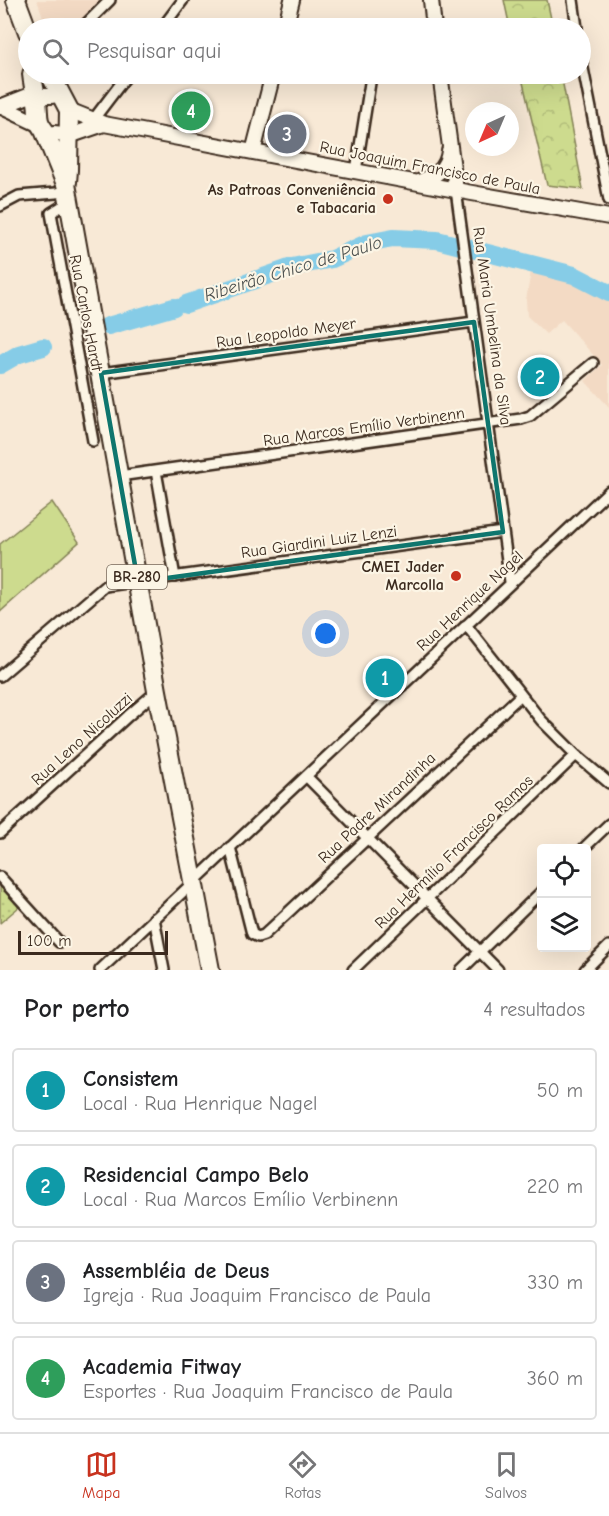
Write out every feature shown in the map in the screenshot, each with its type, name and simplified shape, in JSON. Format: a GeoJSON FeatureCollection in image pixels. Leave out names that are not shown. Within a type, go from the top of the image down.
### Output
{"type":"FeatureCollection","features":[{"type":"Feature","properties":{"kind":"highway"},"geometry":{"type":"LineString","coordinates":[[16,0],[23,18]]}},
{"type":"Feature","properties":{"kind":"highway","name":"BR-280"},"geometry":{"type":"LineString","coordinates":[[37,84],[52,109],[68,170],[68,192]]}},
{"type":"Feature","properties":{"kind":"highway","name":"BR-280"},"geometry":{"type":"LineString","coordinates":[[51,84],[52,109],[210,970]]}},
{"type":"Feature","properties":{"kind":"main road"},"geometry":{"type":"LineString","coordinates":[[288,18],[292,0]]}},
{"type":"Feature","properties":{"kind":"main road"},"geometry":{"type":"LineString","coordinates":[[431,0],[433,18]]}},
{"type":"Feature","properties":{"kind":"main road"},"geometry":{"type":"LineString","coordinates":[[253,152],[270,84]]}},
{"type":"Feature","properties":{"kind":"main road","name":"Rua Maria Umbelina da Silva"},"geometry":{"type":"LineString","coordinates":[[441,84],[456,190]]}},
{"type":"Feature","properties":{"kind":"main road","name":"Rua Joaquim Francisco de Paula"},"geometry":{"type":"LineString","coordinates":[[0,106],[52,109],[99,122],[253,152],[609,217]]}},
{"type":"Feature","properties":{"kind":"main road","name":"Rua Joaquim Francisco de Paula"},"geometry":{"type":"LineString","coordinates":[[0,106],[52,109],[99,122]]}},
{"type":"Feature","properties":{"kind":"main road"},"geometry":{"type":"LineString","coordinates":[[417,183],[436,176],[441,171],[449,158],[450,146]]}},
{"type":"Feature","properties":{"kind":"street"},"geometry":{"type":"LineString","coordinates":[[92,18],[110,0]]}},
{"type":"Feature","properties":{"kind":"street"},"geometry":{"type":"LineString","coordinates":[[170,18],[183,0]]}},
{"type":"Feature","properties":{"kind":"street"},"geometry":{"type":"LineString","coordinates":[[573,0],[576,18]]}},
{"type":"Feature","properties":{"kind":"street"},"geometry":{"type":"LineString","coordinates":[[99,122],[122,84]]}},
{"type":"Feature","properties":{"kind":"street"},"geometry":{"type":"LineString","coordinates":[[356,171],[370,84]]}},
{"type":"Feature","properties":{"kind":"street"},"geometry":{"type":"LineString","coordinates":[[586,84],[609,200]]}},
{"type":"Feature","properties":{"kind":"street","name":"Rua Maria Umbelina da Silva"},"geometry":{"type":"LineString","coordinates":[[456,190],[510,582]]}},
{"type":"Feature","properties":{"kind":"street"},"geometry":{"type":"LineString","coordinates":[[0,206],[19,196],[68,192]]}},
{"type":"Feature","properties":{"kind":"street","name":"Rua Carlos Hardt"},"geometry":{"type":"LineString","coordinates":[[68,192],[51,213],[93,441]]}},
{"type":"Feature","properties":{"kind":"street","name":"Rua Leopoldo Meyer"},"geometry":{"type":"LineString","coordinates":[[100,373],[474,322]]}},
{"type":"Feature","properties":{"kind":"street","name":"Rua Marcos Emílio Verbinenn"},"geometry":{"type":"LineString","coordinates":[[119,476],[521,420],[530,416],[592,363]]}},
{"type":"Feature","properties":{"kind":"street"},"geometry":{"type":"LineString","coordinates":[[156,471],[175,577]]}},
{"type":"Feature","properties":{"kind":"street","name":"Rua Henrique Nagel"},"geometry":{"type":"LineString","coordinates":[[100,970],[609,491]]}},
{"type":"Feature","properties":{"kind":"street","name":"Rua Giardini Luiz Lenzi"},"geometry":{"type":"LineString","coordinates":[[0,676],[105,586],[503,532]]}},
{"type":"Feature","properties":{"kind":"street"},"geometry":{"type":"LineString","coordinates":[[466,625],[541,720],[609,783]]}},
{"type":"Feature","properties":{"kind":"street","name":"Rua Leno Nicoluzzi"},"geometry":{"type":"LineString","coordinates":[[0,833],[158,691]]}},
{"type":"Feature","properties":{"kind":"street","name":"Rua Padre Mirandinha"},"geometry":{"type":"LineString","coordinates":[[230,847],[252,934],[258,937],[264,934],[521,695]]}},
{"type":"Feature","properties":{"kind":"street","name":"Rua Hermílio Francisco Ramos"},"geometry":{"type":"LineString","coordinates":[[353,970],[576,754]]}},
{"type":"Feature","properties":{"kind":"street"},"geometry":{"type":"LineString","coordinates":[[306,776],[498,970]]}},
{"type":"Feature","properties":{"kind":"street"},"geometry":{"type":"LineString","coordinates":[[589,844],[609,824]]}},
{"type":"Feature","properties":{"kind":"street"},"geometry":{"type":"LineString","coordinates":[[0,877],[59,942]]}},
{"type":"Feature","properties":{"kind":"street"},"geometry":{"type":"LineString","coordinates":[[461,970],[537,896]]}},
{"type":"Feature","properties":{"kind":"street"},"geometry":{"type":"LineString","coordinates":[[154,918],[164,970]]}},
{"type":"Feature","properties":{"kind":"street"},"geometry":{"type":"LineString","coordinates":[[585,970],[609,946]]}},
{"type":"Feature","properties":{"kind":"highlighted area"},"geometry":{"type":"Polygon","coordinates":[[[474,322],[503,532],[138,582],[101,373],[474,322]]]}},
{"type":"Feature","properties":{"kind":"shaded area"},"geometry":{"type":"Polygon","coordinates":[[[37,0],[107,0],[90,18],[43,18],[37,0]]]}},
{"type":"Feature","properties":{"kind":"shaded area"},"geometry":{"type":"Polygon","coordinates":[[[532,266],[609,288],[609,407],[585,381],[602,365],[562,320],[546,334],[527,316],[526,300],[532,266]]]}},
{"type":"Feature","properties":{"kind":"green space"},"geometry":{"type":"Polygon","coordinates":[[[504,0],[547,0],[551,18],[508,18],[504,0]]]}},
{"type":"Feature","properties":{"kind":"green space"},"geometry":{"type":"Polygon","coordinates":[[[523,84],[563,84],[583,189],[547,185],[523,84]]]}},
{"type":"Feature","properties":{"kind":"green space"},"geometry":{"type":"Polygon","coordinates":[[[52,502],[79,542],[0,612],[0,544],[52,502]]]}},
{"type":"Feature","properties":{"kind":"green space"},"geometry":{"type":"Polygon","coordinates":[[[0,884],[19,907],[0,923],[0,884]]]}},
{"type":"Feature","properties":{"kind":"waterway","name":"Ribeirão Chico de Paulo"},"geometry":{"type":"LineString","coordinates":[[186,304],[292,267],[332,259],[367,243],[393,238],[437,240],[574,275],[609,293]]}},
{"type":"Feature","properties":{"kind":"waterway","name":"Ribeirão Chico de Paulo"},"geometry":{"type":"LineString","coordinates":[[108,326],[174,307]]}},
{"type":"Feature","properties":{"kind":"waterway","name":"Ribeirão Chico de Paulo"},"geometry":{"type":"LineString","coordinates":[[0,365],[19,354],[43,347]]}},
{"type":"Feature","properties":{"kind":"place","name":"Academia Fitway"},"geometry":{"type":"Point","coordinates":[191,111]}},
{"type":"Feature","properties":{"kind":"place","name":"Assembléia de Deus"},"geometry":{"type":"Point","coordinates":[287,134]}},
{"type":"Feature","properties":{"kind":"place","name":"As Patroas Conveniência e Tabacaria"},"geometry":{"type":"Point","coordinates":[388,199]}},
{"type":"Feature","properties":{"kind":"place","name":"Residencial Campo Belo"},"geometry":{"type":"Point","coordinates":[540,377]}},
{"type":"Feature","properties":{"kind":"place","name":"CMEI Jader Marcolla"},"geometry":{"type":"Point","coordinates":[456,576]}},
{"type":"Feature","properties":{"kind":"place","name":"Consistem"},"geometry":{"type":"Point","coordinates":[385,678]}}]}
